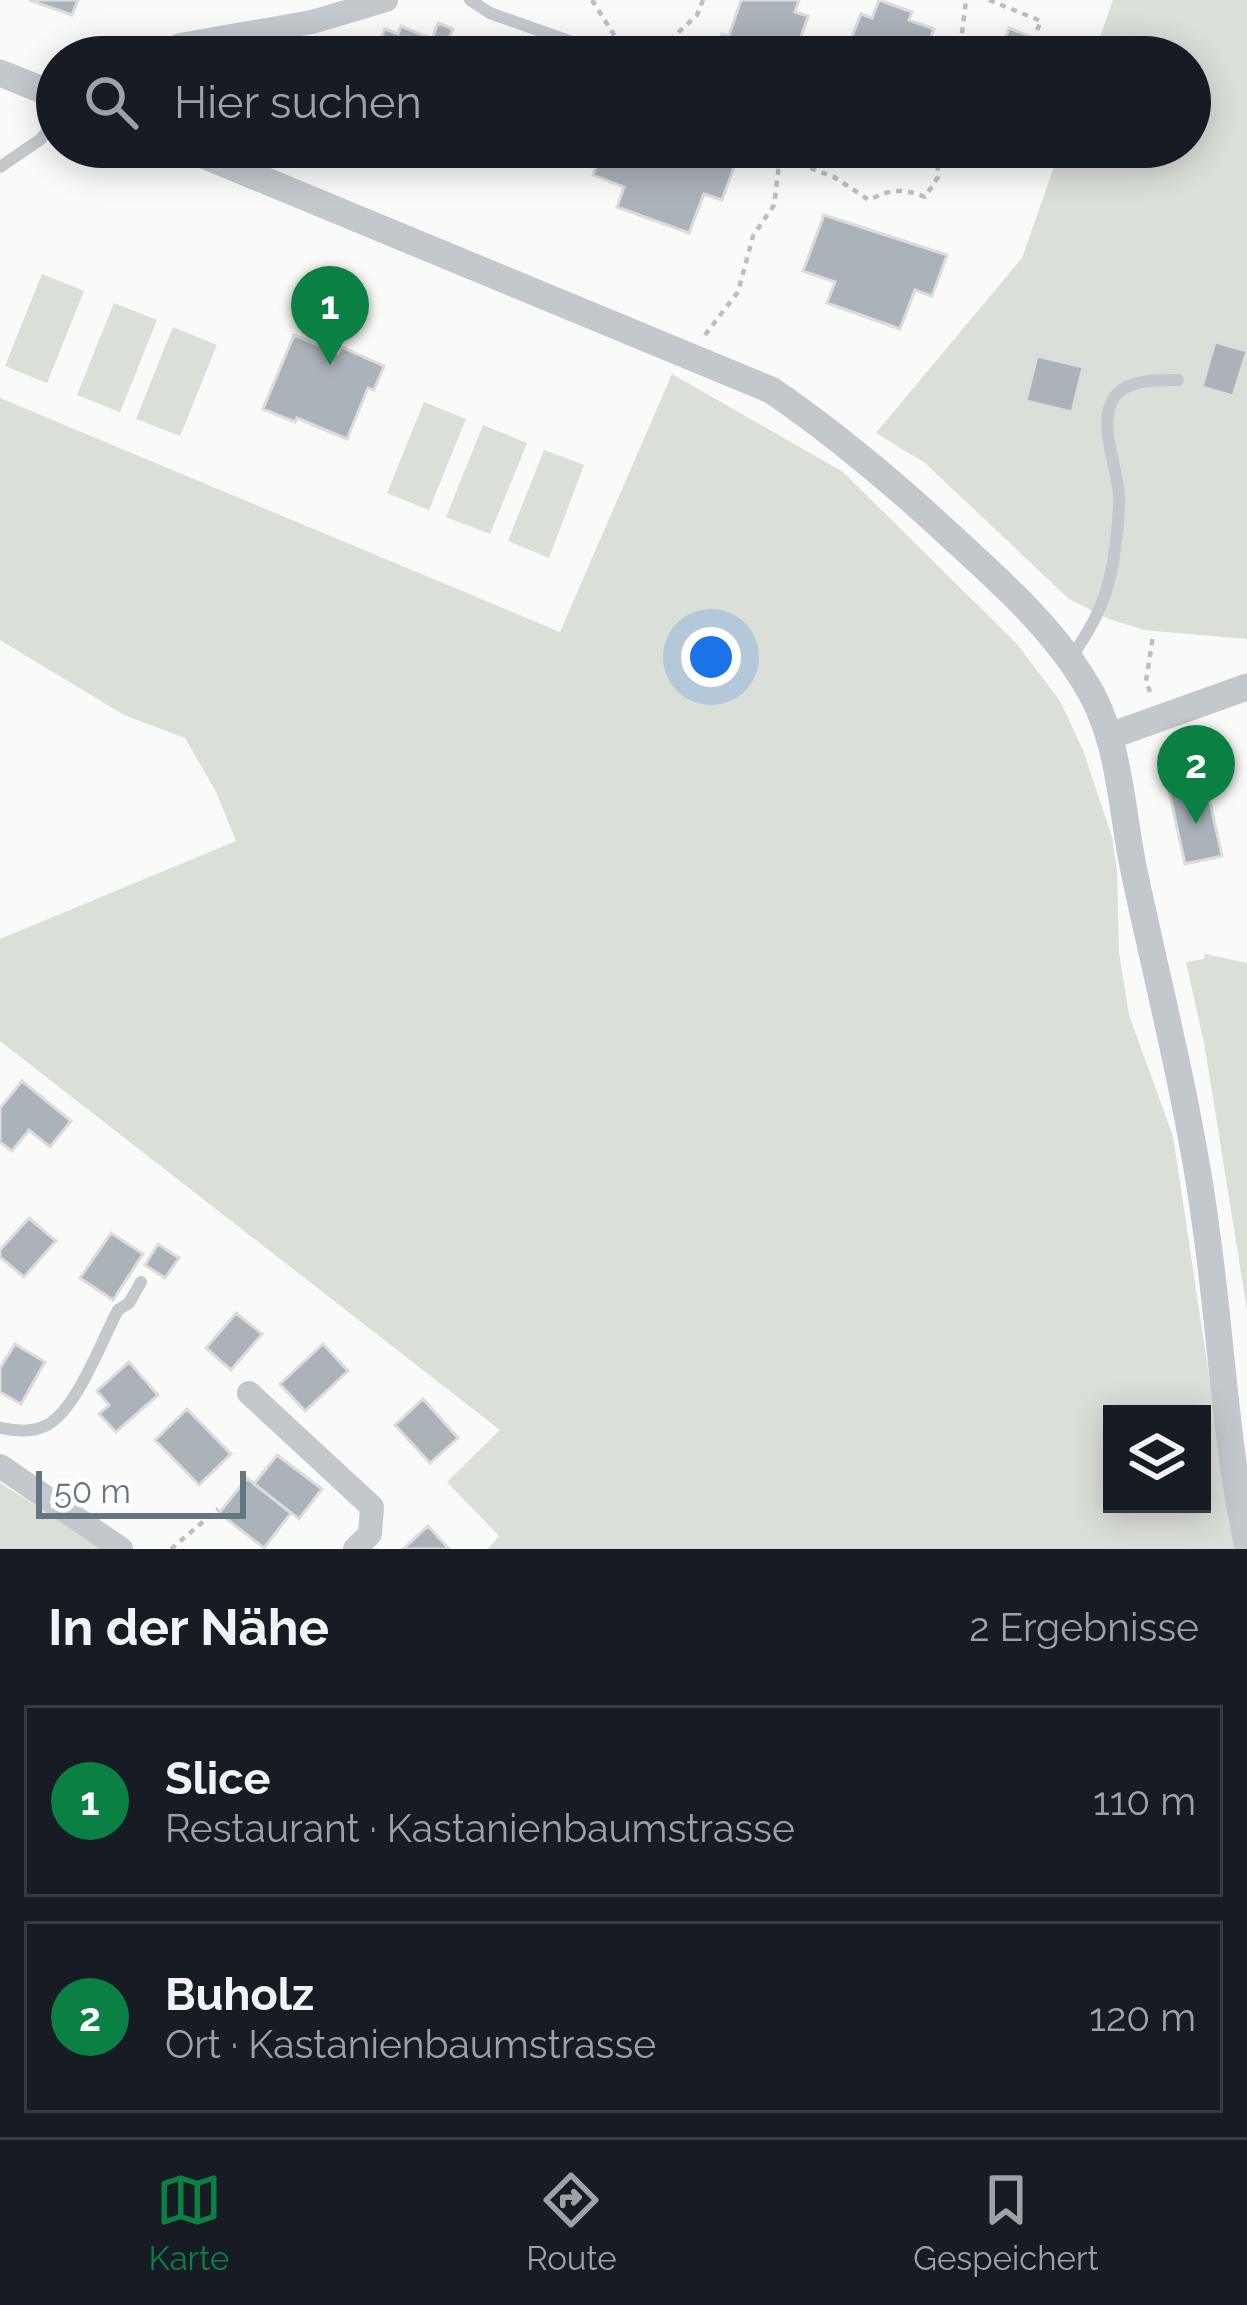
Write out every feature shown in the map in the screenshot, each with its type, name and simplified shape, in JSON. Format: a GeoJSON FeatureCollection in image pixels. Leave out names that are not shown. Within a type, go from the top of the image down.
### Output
{"type":"FeatureCollection","features":[{"type":"Feature","properties":{"kind":"street"},"geometry":{"type":"LineString","coordinates":[[218,36],[386,0]]}},
{"type":"Feature","properties":{"kind":"street"},"geometry":{"type":"LineString","coordinates":[[0,73],[36,88]]}},
{"type":"Feature","properties":{"kind":"street"},"geometry":{"type":"LineString","coordinates":[[235,168],[771,390],[837,435],[893,482],[1006,586],[1070,660],[1111,736],[1206,1224],[1246,1533]]}},
{"type":"Feature","properties":{"kind":"street"},"geometry":{"type":"LineString","coordinates":[[1111,736],[1247,687]]}},
{"type":"Feature","properties":{"kind":"street"},"geometry":{"type":"LineString","coordinates":[[248,1394],[372,1507],[370,1534],[355,1549]]}},
{"type":"Feature","properties":{"kind":"street"},"geometry":{"type":"LineString","coordinates":[[0,1466],[121,1549]]}},
{"type":"Feature","properties":{"kind":"lane"},"geometry":{"type":"LineString","coordinates":[[470,0],[490,13],[555,36]]}},
{"type":"Feature","properties":{"kind":"lane"},"geometry":{"type":"LineString","coordinates":[[0,167],[36,142]]}},
{"type":"Feature","properties":{"kind":"lane"},"geometry":{"type":"LineString","coordinates":[[1070,660],[1102,610],[1114,553],[1119,496],[1109,408],[1117,394],[1131,385],[1178,380]]}},
{"type":"Feature","properties":{"kind":"lane"},"geometry":{"type":"LineString","coordinates":[[0,1428],[22,1432],[48,1425],[67,1408],[118,1310],[129,1303],[141,1282]]}},
{"type":"Feature","properties":{"kind":"path"},"geometry":{"type":"LineString","coordinates":[[592,0],[615,36]]}},
{"type":"Feature","properties":{"kind":"path"},"geometry":{"type":"LineString","coordinates":[[674,36],[698,14],[703,0]]}},
{"type":"Feature","properties":{"kind":"path"},"geometry":{"type":"LineString","coordinates":[[961,36],[965,0]]}},
{"type":"Feature","properties":{"kind":"path"},"geometry":{"type":"LineString","coordinates":[[989,0],[1040,22],[1035,35]]}},
{"type":"Feature","properties":{"kind":"path"},"geometry":{"type":"LineString","coordinates":[[704,337],[739,292],[753,236],[774,205],[779,168]]}},
{"type":"Feature","properties":{"kind":"path"},"geometry":{"type":"LineString","coordinates":[[810,168],[835,177],[868,200],[890,189],[926,197],[938,177],[938,168]]}},
{"type":"Feature","properties":{"kind":"path"},"geometry":{"type":"LineString","coordinates":[[1150,692],[1146,681],[1154,636]]}},
{"type":"Feature","properties":{"kind":"path"},"geometry":{"type":"LineString","coordinates":[[171,1549],[218,1509]]}},
{"type":"Feature","properties":{"kind":"shaded area"},"geometry":{"type":"Polygon","coordinates":[[[1113,0],[1247,0],[1247,639],[1144,630],[1069,599],[925,463],[876,433],[1022,258],[1054,168],[1211,168],[1211,36],[1100,36],[1113,0]]]}},
{"type":"Feature","properties":{"kind":"shaded area"},"geometry":{"type":"Polygon","coordinates":[[[42,274],[84,291],[47,383],[5,366],[42,274]]]}},
{"type":"Feature","properties":{"kind":"shaded area"},"geometry":{"type":"Polygon","coordinates":[[[114,303],[157,320],[120,412],[77,395],[114,303]]]}},
{"type":"Feature","properties":{"kind":"shaded area"},"geometry":{"type":"Polygon","coordinates":[[[173,327],[217,345],[180,436],[136,419],[173,327]]]}},
{"type":"Feature","properties":{"kind":"shaded area"},"geometry":{"type":"Polygon","coordinates":[[[672,374],[843,472],[1017,644],[1060,701],[1083,750],[1112,837],[1119,952],[1129,1015],[1173,1136],[1235,1549],[488,1549],[499,1536],[447,1482],[500,1430],[0,1041],[0,939],[236,841],[216,792],[185,738],[124,715],[0,640],[0,398],[560,632],[672,374]]]}},
{"type":"Feature","properties":{"kind":"shaded area"},"geometry":{"type":"Polygon","coordinates":[[[424,402],[466,419],[429,510],[387,493],[424,402]]]}},
{"type":"Feature","properties":{"kind":"shaded area"},"geometry":{"type":"Polygon","coordinates":[[[483,425],[527,443],[490,534],[446,517],[483,425]]]}},
{"type":"Feature","properties":{"kind":"shaded area"},"geometry":{"type":"Polygon","coordinates":[[[544,450],[584,465],[549,558],[508,541],[544,450]]]}},
{"type":"Feature","properties":{"kind":"shaded area"},"geometry":{"type":"Polygon","coordinates":[[[1205,954],[1247,963],[1247,1310],[1205,1048],[1186,962],[1204,959],[1205,954]]]}},
{"type":"Feature","properties":{"kind":"shaded area"},"geometry":{"type":"Polygon","coordinates":[[[0,1483],[92,1541],[105,1549],[0,1549],[0,1483]]]}},
{"type":"Feature","properties":{"kind":"building"},"geometry":{"type":"Polygon","coordinates":[[[29,0],[78,0],[72,15],[29,0]]]}},
{"type":"Feature","properties":{"kind":"building"},"geometry":{"type":"Polygon","coordinates":[[[741,0],[799,0],[795,12],[808,16],[801,36],[729,36],[741,0]]]}},
{"type":"Feature","properties":{"kind":"building"},"geometry":{"type":"Polygon","coordinates":[[[879,0],[912,12],[909,20],[934,29],[931,36],[852,36],[861,14],[872,18],[879,0]]]}},
{"type":"Feature","properties":{"kind":"building"},"geometry":{"type":"Polygon","coordinates":[[[438,23],[453,29],[450,36],[433,36],[438,23]]]}},
{"type":"Feature","properties":{"kind":"building"},"geometry":{"type":"Polygon","coordinates":[[[401,26],[425,36],[382,36],[385,29],[398,34],[401,26]]]}},
{"type":"Feature","properties":{"kind":"building"},"geometry":{"type":"Polygon","coordinates":[[[1009,28],[1029,36],[1006,36],[1009,28]]]}},
{"type":"Feature","properties":{"kind":"building"},"geometry":{"type":"Polygon","coordinates":[[[596,168],[734,168],[722,200],[704,194],[689,233],[617,207],[624,187],[593,175],[596,168]]]}},
{"type":"Feature","properties":{"kind":"building"},"geometry":{"type":"Polygon","coordinates":[[[824,215],[947,255],[932,296],[915,290],[900,329],[827,303],[835,282],[803,271],[824,215]]]}},
{"type":"Feature","properties":{"kind":"building"},"geometry":{"type":"Polygon","coordinates":[[[294,335],[338,353],[341,347],[384,366],[374,390],[368,388],[347,439],[263,409],[294,335]]]}},
{"type":"Feature","properties":{"kind":"building"},"geometry":{"type":"Polygon","coordinates":[[[1215,342],[1247,351],[1233,396],[1202,387],[1215,342]]]}},
{"type":"Feature","properties":{"kind":"building"},"geometry":{"type":"Polygon","coordinates":[[[1037,356],[1083,367],[1072,412],[1026,401],[1037,356]]]}},
{"type":"Feature","properties":{"kind":"building"},"geometry":{"type":"Polygon","coordinates":[[[1206,783],[1222,856],[1185,864],[1169,791],[1206,783]]]}},
{"type":"Feature","properties":{"kind":"building"},"geometry":{"type":"Polygon","coordinates":[[[22,1081],[71,1121],[50,1147],[29,1130],[12,1151],[0,1142],[0,1108],[22,1081]]]}},
{"type":"Feature","properties":{"kind":"building"},"geometry":{"type":"Polygon","coordinates":[[[29,1218],[56,1241],[24,1277],[0,1257],[0,1250],[29,1218]]]}},
{"type":"Feature","properties":{"kind":"building"},"geometry":{"type":"Polygon","coordinates":[[[111,1233],[143,1254],[113,1300],[80,1278],[111,1233]]]}},
{"type":"Feature","properties":{"kind":"building"},"geometry":{"type":"Polygon","coordinates":[[[158,1244],[179,1258],[165,1278],[145,1265],[158,1244]]]}},
{"type":"Feature","properties":{"kind":"building"},"geometry":{"type":"Polygon","coordinates":[[[236,1313],[262,1334],[231,1370],[206,1348],[236,1313]]]}},
{"type":"Feature","properties":{"kind":"building"},"geometry":{"type":"Polygon","coordinates":[[[15,1344],[45,1362],[21,1404],[0,1392],[0,1368],[15,1344]]]}},
{"type":"Feature","properties":{"kind":"building"},"geometry":{"type":"Polygon","coordinates":[[[323,1344],[348,1371],[305,1411],[280,1384],[323,1344]]]}},
{"type":"Feature","properties":{"kind":"building"},"geometry":{"type":"Polygon","coordinates":[[[129,1362],[158,1395],[116,1432],[99,1414],[109,1405],[97,1391],[129,1362]]]}},
{"type":"Feature","properties":{"kind":"building"},"geometry":{"type":"Polygon","coordinates":[[[423,1399],[458,1438],[430,1463],[395,1425],[423,1399]]]}},
{"type":"Feature","properties":{"kind":"building"},"geometry":{"type":"Polygon","coordinates":[[[187,1409],[231,1454],[199,1485],[155,1440],[187,1409]]]}},
{"type":"Feature","properties":{"kind":"building"},"geometry":{"type":"Polygon","coordinates":[[[277,1455],[322,1489],[299,1519],[254,1484],[277,1455]]]}},
{"type":"Feature","properties":{"kind":"building"},"geometry":{"type":"Polygon","coordinates":[[[247,1478],[291,1513],[264,1548],[219,1513],[247,1478]]]}},
{"type":"Feature","properties":{"kind":"building"},"geometry":{"type":"Polygon","coordinates":[[[428,1526],[449,1549],[403,1549],[428,1526]]]}},
{"type":"Feature","properties":{"kind":"place","name":"Slice"},"geometry":{"type":"Point","coordinates":[330,365]}},
{"type":"Feature","properties":{"kind":"place","name":"Buholz"},"geometry":{"type":"Point","coordinates":[1196,824]}}]}
